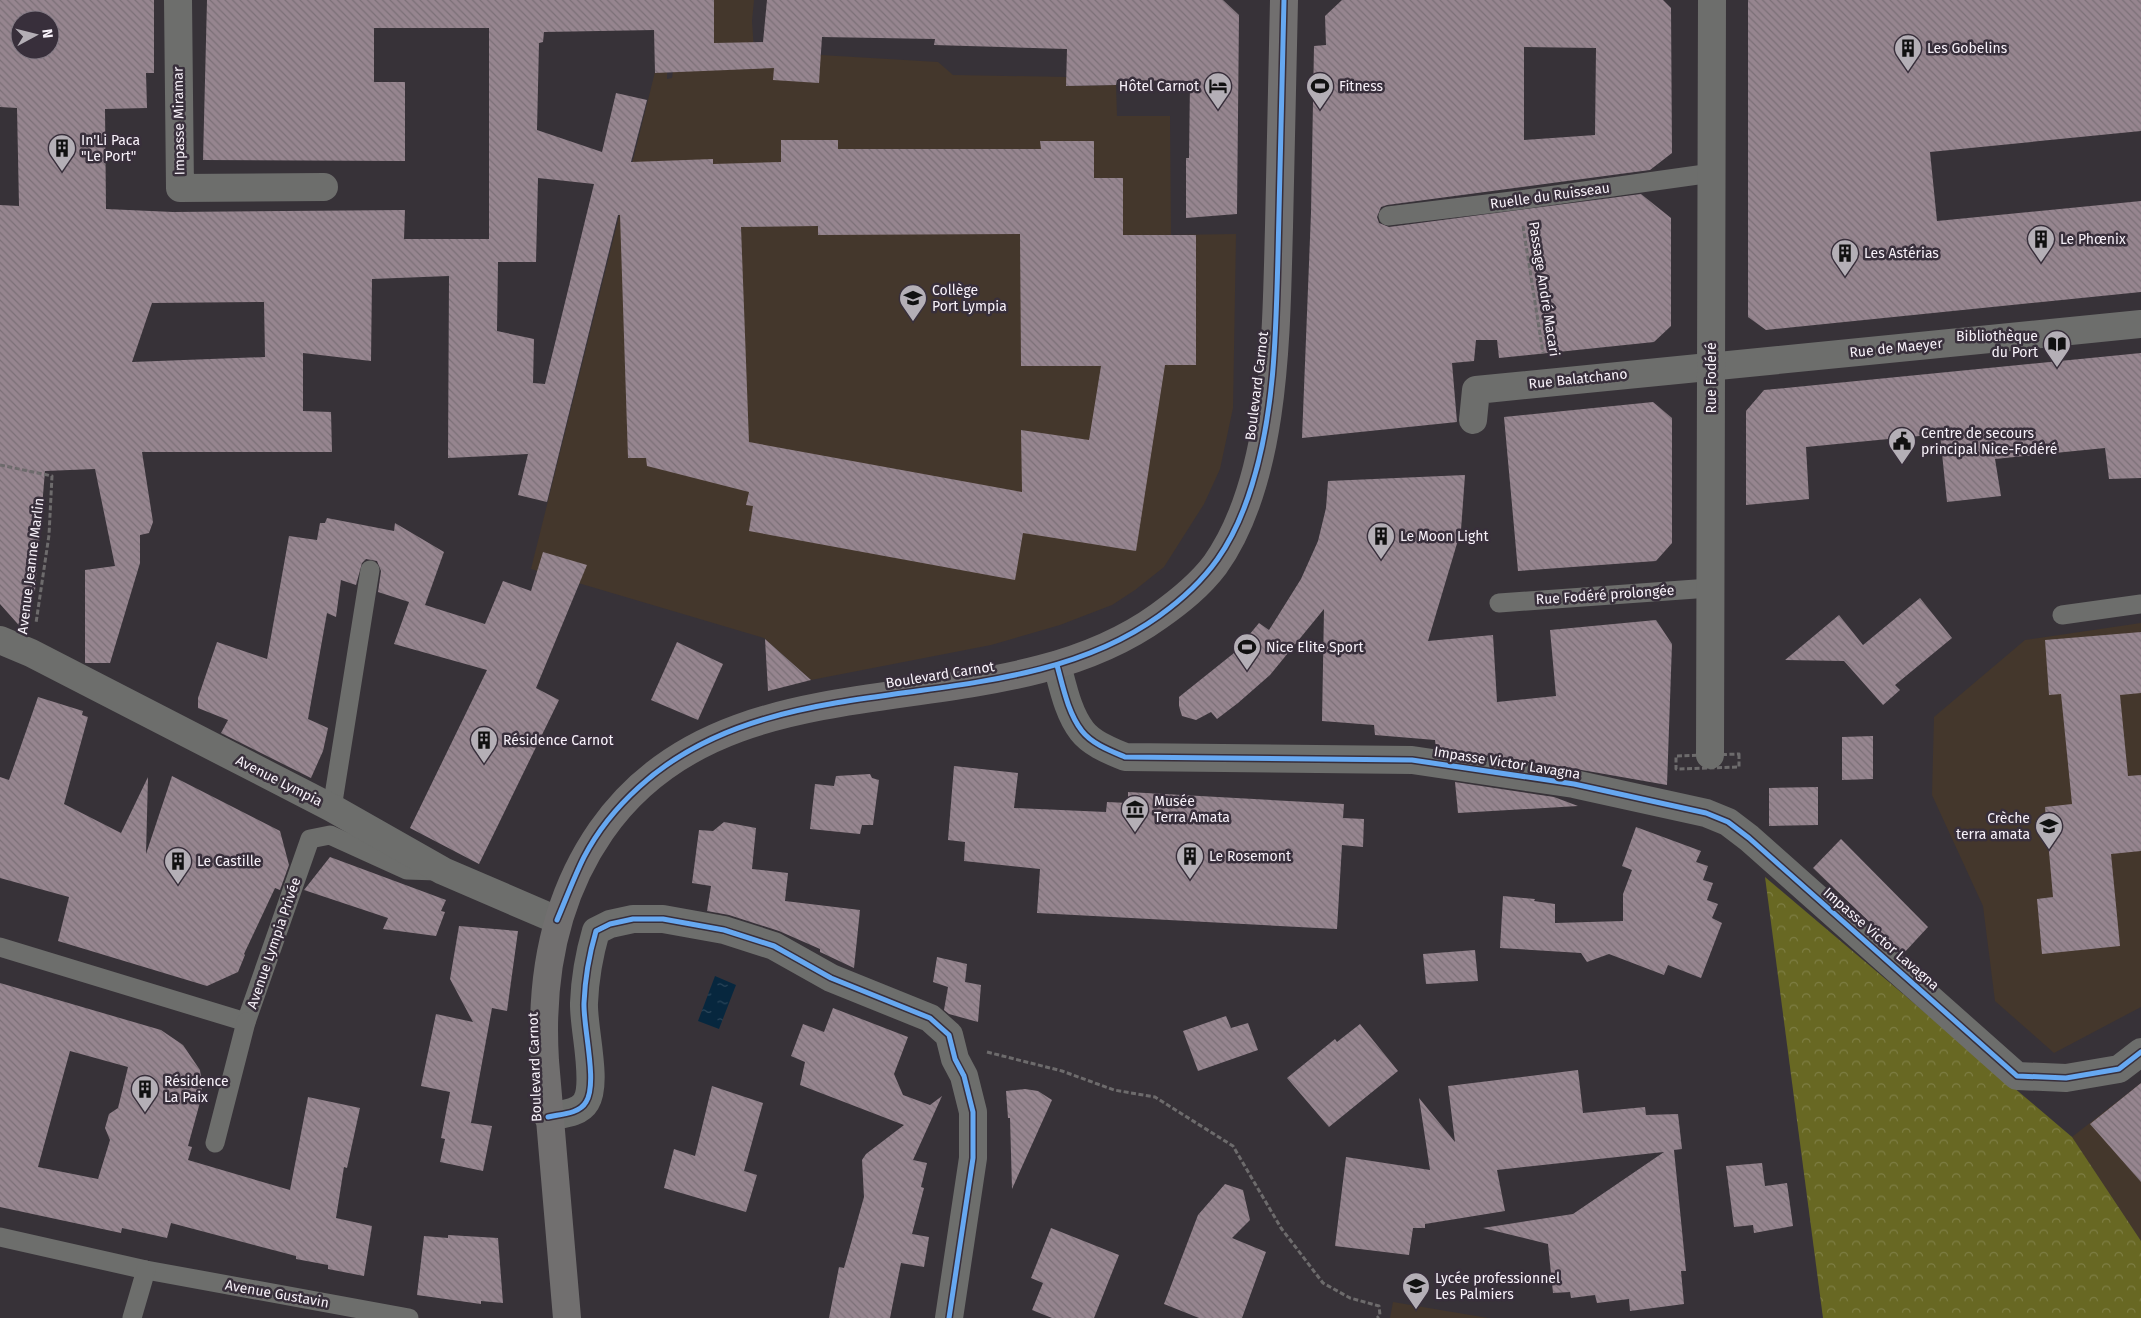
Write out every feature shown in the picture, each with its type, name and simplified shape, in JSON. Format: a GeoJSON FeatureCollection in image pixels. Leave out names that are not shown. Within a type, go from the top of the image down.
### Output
{"type":"FeatureCollection","features":[{"type":"Feature","properties":{"kind":"main road","name":"Boulevard Carnot"},"geometry":{"type":"LineString","coordinates":[[567,1318],[548,1117],[543,1021],[547,975],[557,920],[585,855],[613,814],[639,787],[657,773],[700,745],[741,726],[784,714],[964,684],[1057,665],[1097,652],[1135,633],[1193,590],[1215,565],[1231,536],[1252,485],[1266,424],[1275,345],[1284,0]]}},
{"type":"Feature","properties":{"kind":"street","name":"Impasse Miramar"},"geometry":{"type":"LineString","coordinates":[[178,0],[180,188],[324,187]]}},
{"type":"Feature","properties":{"kind":"street","name":"Rue Fodéré"},"geometry":{"type":"LineString","coordinates":[[1710,755],[1712,0]]}},
{"type":"Feature","properties":{"kind":"street","name":"Rue de Maeyer"},"geometry":{"type":"LineString","coordinates":[[1711,366],[2141,324]]}},
{"type":"Feature","properties":{"kind":"street","name":"Rue Balatchano"},"geometry":{"type":"LineString","coordinates":[[1473,420],[1476,390],[1711,366]]}},
{"type":"Feature","properties":{"kind":"street","name":"Avenue Lympia"},"geometry":{"type":"LineString","coordinates":[[0,640],[31,653],[332,808],[444,871],[557,920]]}},
{"type":"Feature","properties":{"kind":"street","name":"Impasse Victor Lavagna"},"geometry":{"type":"LineString","coordinates":[[1057,665],[1069,706],[1082,732],[1098,745],[1126,757],[1412,760],[1574,784],[1706,812],[1728,822],[1749,838],[2017,1076],[2066,1078],[2118,1069],[2141,1052]]}},
{"type":"Feature","properties":{"kind":"street"},"geometry":{"type":"LineString","coordinates":[[548,1117],[575,1112],[586,1103],[591,1088],[584,1004],[589,958],[596,931],[610,924],[634,919],[663,919],[724,930],[774,946],[831,978],[930,1018],[949,1036],[955,1059],[964,1076],[973,1112],[973,1158],[949,1318]]}},
{"type":"Feature","properties":{"kind":"lane","name":"Ruelle du Ruisseau"},"geometry":{"type":"LineString","coordinates":[[1388,216],[1520,200],[1712,173]]}},
{"type":"Feature","properties":{"kind":"lane"},"geometry":{"type":"LineString","coordinates":[[332,808],[370,570]]}},
{"type":"Feature","properties":{"kind":"lane","name":"Rue Fodéré prolongée"},"geometry":{"type":"LineString","coordinates":[[1499,603],[1710,588]]}},
{"type":"Feature","properties":{"kind":"lane"},"geometry":{"type":"LineString","coordinates":[[2062,615],[2141,604]]}},
{"type":"Feature","properties":{"kind":"lane","name":"Avenue Lympia Privée"},"geometry":{"type":"LineString","coordinates":[[0,947],[246,1022],[310,839],[330,835],[407,870],[444,871]]}},
{"type":"Feature","properties":{"kind":"lane"},"geometry":{"type":"LineString","coordinates":[[215,1143],[246,1022]]}},
{"type":"Feature","properties":{"kind":"lane","name":"Avenue Gustavin"},"geometry":{"type":"LineString","coordinates":[[0,1237],[146,1270],[409,1318]]}},
{"type":"Feature","properties":{"kind":"lane"},"geometry":{"type":"LineString","coordinates":[[132,1318],[146,1270]]}},
{"type":"Feature","properties":{"kind":"path"},"geometry":{"type":"LineString","coordinates":[[949,1036],[961,1050],[996,1052],[1062,1071],[1114,1090],[1155,1097],[1233,1146],[1281,1228],[1322,1283],[1350,1298],[1379,1306],[1380,1315],[1377,1318]]}},
{"type":"Feature","properties":{"kind":"shaded area","name":"Collège Port Lympia"},"geometry":{"type":"Polygon","coordinates":[[[714,0],[754,0],[752,21],[754,51],[938,62],[953,75],[1067,77],[1067,86],[1116,85],[1117,116],[1170,116],[1171,235],[1236,234],[1233,408],[1220,469],[1204,504],[1164,567],[1135,590],[1112,605],[1060,625],[991,645],[811,680],[764,638],[531,569],[655,72],[667,71],[667,79],[672,78],[673,71],[714,69],[714,0]]]}},
{"type":"Feature","properties":{"kind":"shaded area","name":"Crèche terra amata"},"geometry":{"type":"Polygon","coordinates":[[[2141,623],[2141,1007],[2054,1053],[1995,1001],[1983,906],[1932,795],[1934,717],[2025,640],[2141,623]]]}},
{"type":"Feature","properties":{"kind":"shaded area"},"geometry":{"type":"Polygon","coordinates":[[[2141,1083],[2141,1241],[2072,1137],[2141,1083]]]}},
{"type":"Feature","properties":{"kind":"shaded area","name":"Lycée professionnel Les Palmiers"},"geometry":{"type":"Polygon","coordinates":[[[1393,1302],[1488,1318],[1390,1318],[1393,1302]]]}},
{"type":"Feature","properties":{"kind":"green space"},"geometry":{"type":"Polygon","coordinates":[[[1765,877],[2072,1137],[2141,1241],[2141,1318],[1823,1318],[1765,877]]]}},
{"type":"Feature","properties":{"kind":"water"},"geometry":{"type":"Polygon","coordinates":[[[715,976],[736,985],[719,1029],[698,1021],[715,976]]]}},
{"type":"Feature","properties":{"kind":"building"},"geometry":{"type":"Polygon","coordinates":[[[0,0],[154,0],[154,73],[146,73],[147,108],[105,109],[106,209],[173,212],[405,210],[404,239],[489,239],[489,28],[374,28],[374,82],[405,82],[405,161],[203,160],[207,0],[714,0],[714,43],[763,42],[767,0],[1223,0],[1239,15],[1237,214],[1186,218],[1186,158],[1189,158],[1190,81],[1117,80],[1116,85],[1066,86],[1067,49],[934,45],[935,39],[822,37],[819,83],[773,80],[774,68],[655,73],[654,30],[544,32],[543,42],[539,43],[537,130],[602,152],[616,93],[647,100],[631,162],[713,159],[713,164],[781,162],[781,140],[838,140],[838,149],[1041,149],[1040,141],[1094,141],[1094,178],[1123,178],[1123,235],[1196,235],[1196,365],[1165,365],[1136,551],[1023,533],[1015,580],[749,531],[753,506],[746,505],[749,492],[647,466],[646,458],[628,458],[620,215],[618,215],[547,502],[518,495],[528,454],[448,458],[449,276],[372,279],[371,361],[303,353],[303,411],[331,412],[332,452],[142,452],[153,522],[149,533],[140,535],[140,563],[110,663],[85,663],[85,570],[115,566],[95,469],[45,471],[35,591],[27,591],[24,631],[0,604],[0,205],[19,206],[17,108],[0,107],[0,0]],[[538,178],[536,262],[498,262],[497,331],[534,339],[533,383],[545,384],[594,184],[538,178]],[[818,226],[741,227],[749,442],[1022,492],[1021,430],[1089,440],[1101,366],[1021,366],[1020,234],[818,235],[818,226]],[[264,302],[152,303],[132,362],[265,357],[264,302]]]}},
{"type":"Feature","properties":{"kind":"building"},"geometry":{"type":"Polygon","coordinates":[[[1342,0],[1663,0],[1671,8],[1672,153],[1650,170],[1387,205],[1381,207],[1377,217],[1379,223],[1389,227],[1641,194],[1671,218],[1671,326],[1654,342],[1499,358],[1497,340],[1476,340],[1474,361],[1452,363],[1457,422],[1302,438],[1311,213],[1314,46],[1326,45],[1325,16],[1342,0]],[[1524,47],[1524,140],[1595,135],[1596,48],[1524,47]]]}},
{"type":"Feature","properties":{"kind":"building"},"geometry":{"type":"Polygon","coordinates":[[[1748,0],[2141,0],[2141,131],[1930,152],[1937,221],[2141,201],[2141,292],[1766,330],[1748,317],[1748,0]]]}},
{"type":"Feature","properties":{"kind":"building"},"geometry":{"type":"Polygon","coordinates":[[[2141,353],[2141,478],[2109,479],[2105,448],[1995,459],[2001,496],[1947,502],[1940,434],[1806,447],[1809,499],[1746,505],[1746,411],[1764,390],[2141,353]]]}},
{"type":"Feature","properties":{"kind":"building"},"geometry":{"type":"Polygon","coordinates":[[[1653,402],[1672,418],[1672,543],[1656,561],[1518,571],[1504,417],[1653,402]]]}},
{"type":"Feature","properties":{"kind":"building"},"geometry":{"type":"Polygon","coordinates":[[[1465,475],[1461,530],[1428,641],[1493,635],[1497,702],[1556,696],[1550,630],[1656,620],[1672,644],[1667,785],[1436,748],[1435,740],[1375,735],[1374,725],[1322,721],[1324,609],[1270,675],[1217,719],[1211,712],[1196,720],[1182,716],[1179,697],[1234,653],[1259,623],[1269,630],[1301,579],[1318,541],[1326,508],[1328,481],[1465,475]]]}},
{"type":"Feature","properties":{"kind":"building"},"geometry":{"type":"Polygon","coordinates":[[[327,518],[394,531],[395,523],[444,552],[425,605],[485,624],[503,581],[531,591],[543,552],[587,565],[536,688],[559,700],[479,864],[410,828],[487,670],[394,644],[409,602],[378,592],[381,571],[377,561],[366,559],[362,563],[356,585],[341,580],[336,617],[327,613],[308,719],[328,728],[323,751],[311,778],[221,733],[228,720],[198,708],[198,698],[217,642],[267,659],[289,536],[317,540],[320,523],[325,523],[327,518]]]}},
{"type":"Feature","properties":{"kind":"building"},"geometry":{"type":"Polygon","coordinates":[[[1920,598],[1952,638],[1895,685],[1900,690],[1883,705],[1844,661],[1785,660],[1839,615],[1863,645],[1920,598]]]}},
{"type":"Feature","properties":{"kind":"building"},"geometry":{"type":"Polygon","coordinates":[[[2141,632],[2141,693],[2120,695],[2128,776],[2141,775],[2141,851],[2111,854],[2120,946],[2042,954],[2037,899],[2053,897],[2045,807],[2072,804],[2061,694],[2049,695],[2045,640],[2141,632]]]}},
{"type":"Feature","properties":{"kind":"building"},"geometry":{"type":"Polygon","coordinates":[[[765,639],[811,680],[768,691],[765,639]]]}},
{"type":"Feature","properties":{"kind":"building"},"geometry":{"type":"Polygon","coordinates":[[[677,642],[723,664],[698,720],[651,700],[677,642]]]}},
{"type":"Feature","properties":{"kind":"building","name":"Le Castille"},"geometry":{"type":"Polygon","coordinates":[[[38,697],[83,711],[82,715],[88,717],[64,804],[121,833],[148,777],[146,854],[172,776],[280,831],[289,865],[280,890],[275,888],[244,954],[238,972],[207,986],[58,941],[69,897],[0,878],[0,777],[9,780],[38,697]]]}},
{"type":"Feature","properties":{"kind":"building"},"geometry":{"type":"Polygon","coordinates":[[[1873,736],[1873,779],[1842,780],[1842,737],[1873,736]]]}},
{"type":"Feature","properties":{"kind":"building","name":"Le Rosemont"},"geometry":{"type":"Polygon","coordinates":[[[954,766],[1018,773],[1014,808],[1106,812],[1107,802],[1128,803],[1128,792],[1344,804],[1343,818],[1364,819],[1363,847],[1342,845],[1337,929],[1037,913],[1040,869],[964,861],[965,842],[948,840],[954,766]]]}},
{"type":"Feature","properties":{"kind":"building"},"geometry":{"type":"Polygon","coordinates":[[[870,774],[872,778],[879,780],[873,825],[862,825],[860,834],[810,829],[815,784],[834,786],[836,776],[870,774]]]}},
{"type":"Feature","properties":{"kind":"building"},"geometry":{"type":"Polygon","coordinates":[[[1455,782],[1554,797],[1578,806],[1458,813],[1455,782]]]}},
{"type":"Feature","properties":{"kind":"building"},"geometry":{"type":"Polygon","coordinates":[[[1818,787],[1818,825],[1769,826],[1769,788],[1818,787]]]}},
{"type":"Feature","properties":{"kind":"building"},"geometry":{"type":"Polygon","coordinates":[[[724,822],[756,828],[752,869],[788,873],[785,901],[860,910],[854,968],[820,952],[820,949],[779,931],[729,915],[707,911],[711,886],[692,883],[699,830],[713,831],[724,822]]]}},
{"type":"Feature","properties":{"kind":"building"},"geometry":{"type":"Polygon","coordinates":[[[1636,827],[1701,851],[1696,862],[1708,866],[1703,880],[1713,883],[1707,900],[1718,904],[1712,918],[1722,923],[1701,978],[1668,965],[1664,975],[1609,954],[1587,962],[1581,953],[1500,948],[1503,896],[1535,899],[1534,901],[1555,904],[1555,923],[1623,921],[1623,894],[1632,870],[1622,866],[1636,827]]]}},
{"type":"Feature","properties":{"kind":"building"},"geometry":{"type":"Polygon","coordinates":[[[1841,839],[1928,927],[1903,954],[1813,868],[1841,839]]]}},
{"type":"Feature","properties":{"kind":"building"},"geometry":{"type":"Polygon","coordinates":[[[330,857],[446,900],[441,911],[445,912],[436,936],[383,929],[388,918],[304,890],[330,857]]]}},
{"type":"Feature","properties":{"kind":"building"},"geometry":{"type":"Polygon","coordinates":[[[459,926],[518,931],[507,1011],[492,1008],[471,1123],[492,1126],[483,1171],[440,1162],[445,1139],[441,1138],[450,1092],[421,1086],[436,1014],[473,1022],[450,979],[459,926]]]}},
{"type":"Feature","properties":{"kind":"building"},"geometry":{"type":"Polygon","coordinates":[[[1475,950],[1478,981],[1426,984],[1423,954],[1475,950]]]}},
{"type":"Feature","properties":{"kind":"building"},"geometry":{"type":"Polygon","coordinates":[[[937,957],[967,964],[965,982],[981,985],[978,1022],[949,1014],[944,1010],[948,987],[933,982],[937,957]]]}},
{"type":"Feature","properties":{"kind":"building"},"geometry":{"type":"Polygon","coordinates":[[[0,983],[161,1030],[183,1045],[200,1070],[202,1084],[202,1095],[188,1146],[192,1147],[188,1160],[290,1190],[308,1097],[360,1108],[347,1168],[344,1167],[336,1218],[372,1226],[364,1276],[328,1269],[328,1265],[296,1259],[296,1256],[171,1223],[167,1238],[122,1228],[121,1233],[0,1207],[0,983]],[[70,1051],[38,1167],[98,1179],[110,1140],[105,1128],[109,1114],[118,1108],[128,1067],[70,1051]]]}},
{"type":"Feature","properties":{"kind":"building"},"geometry":{"type":"Polygon","coordinates":[[[833,1008],[908,1037],[894,1074],[903,1095],[930,1105],[942,1096],[913,1160],[927,1163],[921,1187],[924,1188],[912,1234],[929,1237],[924,1267],[901,1263],[890,1318],[829,1318],[839,1267],[844,1268],[864,1197],[862,1160],[866,1154],[904,1125],[800,1085],[805,1062],[791,1056],[803,1024],[824,1032],[833,1008]]]}},
{"type":"Feature","properties":{"kind":"building"},"geometry":{"type":"Polygon","coordinates":[[[1226,1016],[1231,1028],[1248,1023],[1258,1050],[1198,1071],[1183,1031],[1226,1016]]]}},
{"type":"Feature","properties":{"kind":"building"},"geometry":{"type":"Polygon","coordinates":[[[1360,1024],[1398,1071],[1329,1127],[1287,1078],[1335,1039],[1337,1042],[1360,1024]]]}},
{"type":"Feature","properties":{"kind":"building"},"geometry":{"type":"Polygon","coordinates":[[[1578,1070],[1583,1113],[1645,1107],[1646,1115],[1678,1114],[1682,1149],[1674,1150],[1686,1271],[1681,1271],[1684,1304],[1630,1311],[1629,1299],[1597,1303],[1595,1295],[1571,1298],[1570,1292],[1553,1293],[1548,1244],[1483,1228],[1573,1214],[1664,1152],[1497,1170],[1505,1211],[1425,1224],[1425,1228],[1413,1228],[1409,1255],[1335,1246],[1346,1157],[1430,1170],[1419,1098],[1455,1142],[1448,1086],[1578,1070]]]}},
{"type":"Feature","properties":{"kind":"building"},"geometry":{"type":"Polygon","coordinates":[[[2141,1083],[2141,1182],[2090,1124],[2141,1083]]]}},
{"type":"Feature","properties":{"kind":"building"},"geometry":{"type":"Polygon","coordinates":[[[712,1086],[763,1103],[744,1171],[757,1175],[746,1212],[664,1188],[674,1149],[695,1156],[712,1086]]]}},
{"type":"Feature","properties":{"kind":"building"},"geometry":{"type":"Polygon","coordinates":[[[1025,1089],[1038,1091],[1052,1100],[1012,1189],[1010,1118],[1008,1118],[1006,1091],[1025,1089]]]}},
{"type":"Feature","properties":{"kind":"building"},"geometry":{"type":"Polygon","coordinates":[[[1762,1163],[1765,1186],[1787,1183],[1793,1226],[1754,1233],[1753,1225],[1734,1227],[1726,1166],[1762,1163]]]}},
{"type":"Feature","properties":{"kind":"building"},"geometry":{"type":"Polygon","coordinates":[[[1225,1184],[1243,1190],[1250,1220],[1232,1238],[1266,1252],[1242,1318],[1199,1318],[1164,1304],[1198,1215],[1225,1184]]]}},
{"type":"Feature","properties":{"kind":"building"},"geometry":{"type":"Polygon","coordinates":[[[1051,1228],[1119,1255],[1094,1318],[1052,1318],[1032,1310],[1043,1283],[1031,1278],[1051,1228]]]}},
{"type":"Feature","properties":{"kind":"building"},"geometry":{"type":"Polygon","coordinates":[[[448,1235],[498,1238],[503,1303],[481,1301],[481,1304],[417,1295],[424,1236],[448,1238],[448,1235]]]}},
{"type":"Feature","properties":{"kind":"cycle path"},"geometry":{"type":"LineString","coordinates":[[557,920],[584,857],[608,820],[639,787],[696,747],[759,721],[826,705],[965,684],[1033,671],[1099,650],[1159,616],[1192,589],[1218,559],[1237,525],[1252,485],[1260,457],[1270,399],[1276,312],[1284,0]]}},
{"type":"Feature","properties":{"kind":"cycle path"},"geometry":{"type":"LineString","coordinates":[[1057,665],[1073,716],[1082,731],[1096,743],[1125,757],[1412,760],[1574,784],[1706,813],[1728,822],[1749,838],[2017,1076],[2066,1078],[2119,1069],[2141,1052]]}},
{"type":"Feature","properties":{"kind":"cycle path"},"geometry":{"type":"LineString","coordinates":[[548,1117],[579,1109],[586,1102],[589,1093],[591,1082],[584,1013],[586,976],[596,931],[610,924],[633,919],[663,919],[724,930],[774,946],[831,978],[930,1018],[949,1035],[955,1059],[964,1076],[973,1112],[973,1158],[949,1318]]}},
{"type":"Feature","properties":{"kind":"place","name":"Les Gobelins"},"geometry":{"type":"Point","coordinates":[1908,72]}},
{"type":"Feature","properties":{"kind":"place","name":"Hôtel Carnot"},"geometry":{"type":"Point","coordinates":[1218,110]}},
{"type":"Feature","properties":{"kind":"place","name":"Fitness"},"geometry":{"type":"Point","coordinates":[1320,110]}},
{"type":"Feature","properties":{"kind":"place","name":"In'Li Paca \"Le Port\""},"geometry":{"type":"Point","coordinates":[62,172]}},
{"type":"Feature","properties":{"kind":"place","name":"Le Phœnix"},"geometry":{"type":"Point","coordinates":[2041,263]}},
{"type":"Feature","properties":{"kind":"place","name":"Les Astérias"},"geometry":{"type":"Point","coordinates":[1845,277]}},
{"type":"Feature","properties":{"kind":"place","name":"Collège Port Lympia"},"geometry":{"type":"Point","coordinates":[913,322]}},
{"type":"Feature","properties":{"kind":"place","name":"Bibliothèque du Port"},"geometry":{"type":"Point","coordinates":[2057,368]}},
{"type":"Feature","properties":{"kind":"place","name":"Centre de secours principal Nice-Fodéré"},"geometry":{"type":"Point","coordinates":[1902,465]}},
{"type":"Feature","properties":{"kind":"place","name":"Le Moon Light"},"geometry":{"type":"Point","coordinates":[1381,560]}},
{"type":"Feature","properties":{"kind":"place","name":"Nice Elite Sport"},"geometry":{"type":"Point","coordinates":[1247,671]}},
{"type":"Feature","properties":{"kind":"place","name":"Résidence Carnot"},"geometry":{"type":"Point","coordinates":[484,764]}},
{"type":"Feature","properties":{"kind":"place","name":"Musée Terra Amata"},"geometry":{"type":"Point","coordinates":[1135,833]}},
{"type":"Feature","properties":{"kind":"place","name":"Crèche terra amata"},"geometry":{"type":"Point","coordinates":[2049,850]}},
{"type":"Feature","properties":{"kind":"place","name":"Le Rosemont"},"geometry":{"type":"Point","coordinates":[1190,880]}},
{"type":"Feature","properties":{"kind":"place","name":"Le Castille"},"geometry":{"type":"Point","coordinates":[178,885]}},
{"type":"Feature","properties":{"kind":"place","name":"Résidence La Paix"},"geometry":{"type":"Point","coordinates":[145,1113]}},
{"type":"Feature","properties":{"kind":"place","name":"Lycée professionnel Les Palmiers"},"geometry":{"type":"Point","coordinates":[1416,1310]}}]}
